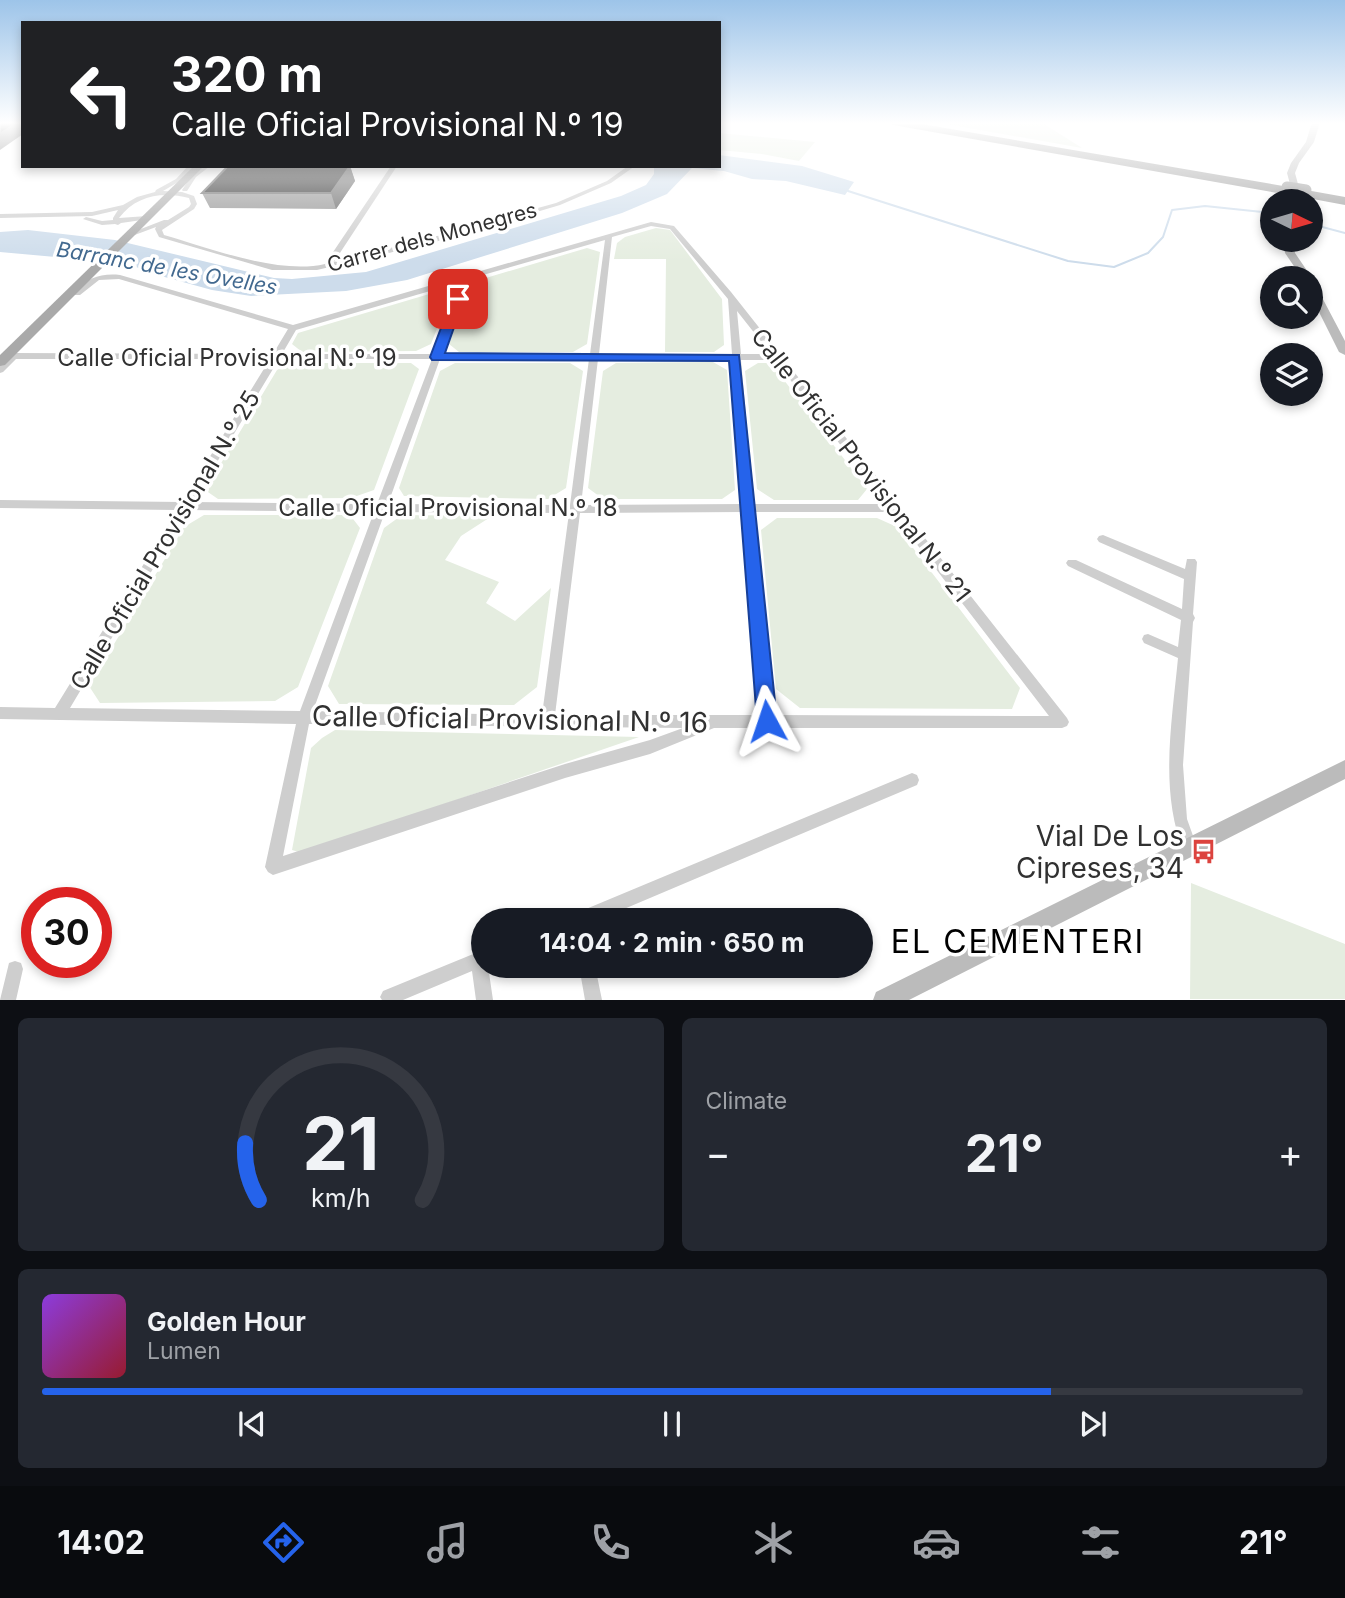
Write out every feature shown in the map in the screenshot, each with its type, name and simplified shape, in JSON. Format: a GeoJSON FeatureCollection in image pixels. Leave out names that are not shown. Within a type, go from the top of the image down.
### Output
{"type":"FeatureCollection","features":[{"type":"Feature","properties":{"kind":"highway"},"geometry":{"type":"LineString","coordinates":[[1170,169],[1288,189]]}},
{"type":"Feature","properties":{"kind":"highway"},"geometry":{"type":"LineString","coordinates":[[1323,197],[1345,199]]}},
{"type":"Feature","properties":{"kind":"main road"},"geometry":{"type":"LineString","coordinates":[[171,193],[191,176]]}},
{"type":"Feature","properties":{"kind":"main road"},"geometry":{"type":"LineString","coordinates":[[0,362],[127,234],[191,176]]}},
{"type":"Feature","properties":{"kind":"main road"},"geometry":{"type":"LineString","coordinates":[[0,356],[100,262]]}},
{"type":"Feature","properties":{"kind":"street"},"geometry":{"type":"LineString","coordinates":[[327,266],[392,169]]}},
{"type":"Feature","properties":{"kind":"street","name":"Carrer dels Monegres"},"geometry":{"type":"LineString","coordinates":[[173,219],[158,229],[161,236],[272,268],[292,270],[327,266],[558,204],[609,182],[628,169]]}},
{"type":"Feature","properties":{"kind":"street"},"geometry":{"type":"LineString","coordinates":[[1291,169],[1293,184],[1298,189]]}},
{"type":"Feature","properties":{"kind":"street"},"geometry":{"type":"LineString","coordinates":[[0,216],[34,213],[104,214],[191,176],[194,204],[173,219],[127,234],[116,218],[122,207]]}},
{"type":"Feature","properties":{"kind":"street"},"geometry":{"type":"LineString","coordinates":[[141,197],[171,193],[192,197]]}},
{"type":"Feature","properties":{"kind":"street"},"geometry":{"type":"LineString","coordinates":[[80,215],[103,223],[143,219]]}},
{"type":"Feature","properties":{"kind":"street","name":"Calle Oficial Provisional N.º 21"},"geometry":{"type":"LineString","coordinates":[[609,237],[650,224],[672,227],[732,299],[1062,722]]}},
{"type":"Feature","properties":{"kind":"street"},"geometry":{"type":"LineString","coordinates":[[0,370],[86,284],[101,276],[120,277],[293,328],[609,237],[596,357],[548,721]]}},
{"type":"Feature","properties":{"kind":"street"},"geometry":{"type":"LineString","coordinates":[[466,278],[304,717],[274,867],[565,771],[650,747],[715,721]]}},
{"type":"Feature","properties":{"kind":"street"},"geometry":{"type":"LineString","coordinates":[[732,299],[767,721]]}},
{"type":"Feature","properties":{"kind":"street"},"geometry":{"type":"LineString","coordinates":[[1323,309],[1345,352]]}},
{"type":"Feature","properties":{"kind":"street","name":"Calle Oficial Provisional N.º 25"},"geometry":{"type":"LineString","coordinates":[[58,715],[293,328]]}},
{"type":"Feature","properties":{"kind":"street","name":"Calle Oficial Provisional N.º 19"},"geometry":{"type":"LineString","coordinates":[[14,356],[777,358]]}},
{"type":"Feature","properties":{"kind":"street","name":"Calle Oficial Provisional N.º 18"},"geometry":{"type":"LineString","coordinates":[[0,504],[575,509],[895,508]]}},
{"type":"Feature","properties":{"kind":"street"},"geometry":{"type":"LineString","coordinates":[[1103,539],[1191,577]]}},
{"type":"Feature","properties":{"kind":"street"},"geometry":{"type":"LineString","coordinates":[[1189,847],[1180,819],[1177,787],[1191,562]]}},
{"type":"Feature","properties":{"kind":"street"},"geometry":{"type":"LineString","coordinates":[[1072,563],[1189,618]]}},
{"type":"Feature","properties":{"kind":"street"},"geometry":{"type":"LineString","coordinates":[[1148,639],[1185,656]]}},
{"type":"Feature","properties":{"kind":"street","name":"Calle Oficial Provisional N.º 16"},"geometry":{"type":"LineString","coordinates":[[0,713],[548,721],[1062,722]]}},
{"type":"Feature","properties":{"kind":"street"},"geometry":{"type":"LineString","coordinates":[[884,999],[1345,769]]}},
{"type":"Feature","properties":{"kind":"street"},"geometry":{"type":"LineString","coordinates":[[608,908],[912,780]]}},
{"type":"Feature","properties":{"kind":"street"},"geometry":{"type":"LineString","coordinates":[[389,997],[471,962]]}},
{"type":"Feature","properties":{"kind":"street"},"geometry":{"type":"LineString","coordinates":[[7,999],[15,969]]}},
{"type":"Feature","properties":{"kind":"street"},"geometry":{"type":"LineString","coordinates":[[483,978],[485,999]]}},
{"type":"Feature","properties":{"kind":"street"},"geometry":{"type":"LineString","coordinates":[[590,978],[594,999]]}},
{"type":"Feature","properties":{"kind":"shaded area"},"geometry":{"type":"Polygon","coordinates":[[[656,228],[670,230],[722,299],[724,345],[714,352],[665,352],[666,259],[614,259],[617,243],[625,237],[656,228]]]}},
{"type":"Feature","properties":{"kind":"shaded area"},"geometry":{"type":"Polygon","coordinates":[[[587,248],[600,252],[587,344],[573,352],[459,352],[449,344],[469,287],[479,280],[587,248]]]}},
{"type":"Feature","properties":{"kind":"shaded area"},"geometry":{"type":"Polygon","coordinates":[[[436,292],[449,298],[431,344],[416,351],[302,352],[292,344],[298,333],[436,292]]]}},
{"type":"Feature","properties":{"kind":"shaded area"},"geometry":{"type":"Polygon","coordinates":[[[713,362],[727,370],[735,490],[722,499],[603,499],[588,488],[603,371],[616,363],[713,362]]]}},
{"type":"Feature","properties":{"kind":"shaded area"},"geometry":{"type":"Polygon","coordinates":[[[291,363],[411,363],[419,369],[374,490],[351,498],[218,499],[205,490],[277,370],[291,363]]]}},
{"type":"Feature","properties":{"kind":"shaded area"},"geometry":{"type":"Polygon","coordinates":[[[455,363],[570,363],[583,371],[566,488],[548,499],[404,496],[399,488],[440,371],[455,363]]]}},
{"type":"Feature","properties":{"kind":"shaded area"},"geometry":{"type":"Polygon","coordinates":[[[758,363],[771,363],[867,489],[858,500],[774,500],[757,489],[745,371],[758,363]]]}},
{"type":"Feature","properties":{"kind":"shaded area"},"geometry":{"type":"Polygon","coordinates":[[[204,515],[350,515],[360,528],[298,687],[275,701],[100,703],[89,686],[184,527],[204,515]]]}},
{"type":"Feature","properties":{"kind":"shaded area"},"geometry":{"type":"Polygon","coordinates":[[[402,515],[492,516],[461,536],[445,560],[499,582],[486,603],[515,621],[551,588],[537,687],[514,705],[339,704],[328,686],[384,528],[402,515]]]}},
{"type":"Feature","properties":{"kind":"shaded area"},"geometry":{"type":"Polygon","coordinates":[[[777,518],[877,518],[897,527],[1020,688],[1012,709],[800,708],[776,689],[761,530],[777,518]]]}},
{"type":"Feature","properties":{"kind":"shaded area"},"geometry":{"type":"Polygon","coordinates":[[[335,730],[639,737],[302,853],[292,850],[311,748],[335,730]]]}},
{"type":"Feature","properties":{"kind":"shaded area"},"geometry":{"type":"Polygon","coordinates":[[[1191,883],[1345,944],[1345,999],[1190,999],[1191,883]]]}},
{"type":"Feature","properties":{"kind":"water"},"geometry":{"type":"Polygon","coordinates":[[[654,169],[691,169],[667,194],[622,213],[407,280],[346,291],[251,296],[212,290],[111,258],[89,260],[0,252],[0,232],[28,230],[115,240],[274,278],[292,279],[366,272],[621,196],[646,185],[654,174],[654,169]]]}},
{"type":"Feature","properties":{"kind":"water"},"geometry":{"type":"Polygon","coordinates":[[[699,169],[811,169],[854,182],[845,195],[786,181],[752,179],[724,171],[699,169]]]}},
{"type":"Feature","properties":{"kind":"building"},"geometry":{"type":"Polygon","coordinates":[[[225,169],[348,169],[331,193],[202,193],[225,169]]]}},
{"type":"Feature","properties":{"kind":"waterway","name":"Barranc de les Ovelles"},"geometry":{"type":"LineString","coordinates":[[848,191],[1068,261],[1114,267],[1148,253],[1163,237],[1172,210],[1205,206],[1260,212]]}},
{"type":"Feature","properties":{"kind":"waterway","name":"Barranc de les Ovelles"},"geometry":{"type":"LineString","coordinates":[[1323,227],[1345,233]]}},
{"type":"Feature","properties":{"kind":"place","name":"Vial De Los Cipreses, 34"},"geometry":{"type":"Point","coordinates":[1204,852]}},
{"type":"Feature","properties":{"kind":"district","name":"EL CEMENTERI"},"geometry":{"type":"Point","coordinates":[1018,941]}},
{"type":"Feature","properties":{"kind":"route"},"geometry":{"type":"LineString","coordinates":[[458,299],[437,357],[735,357],[767,721]]}}]}
